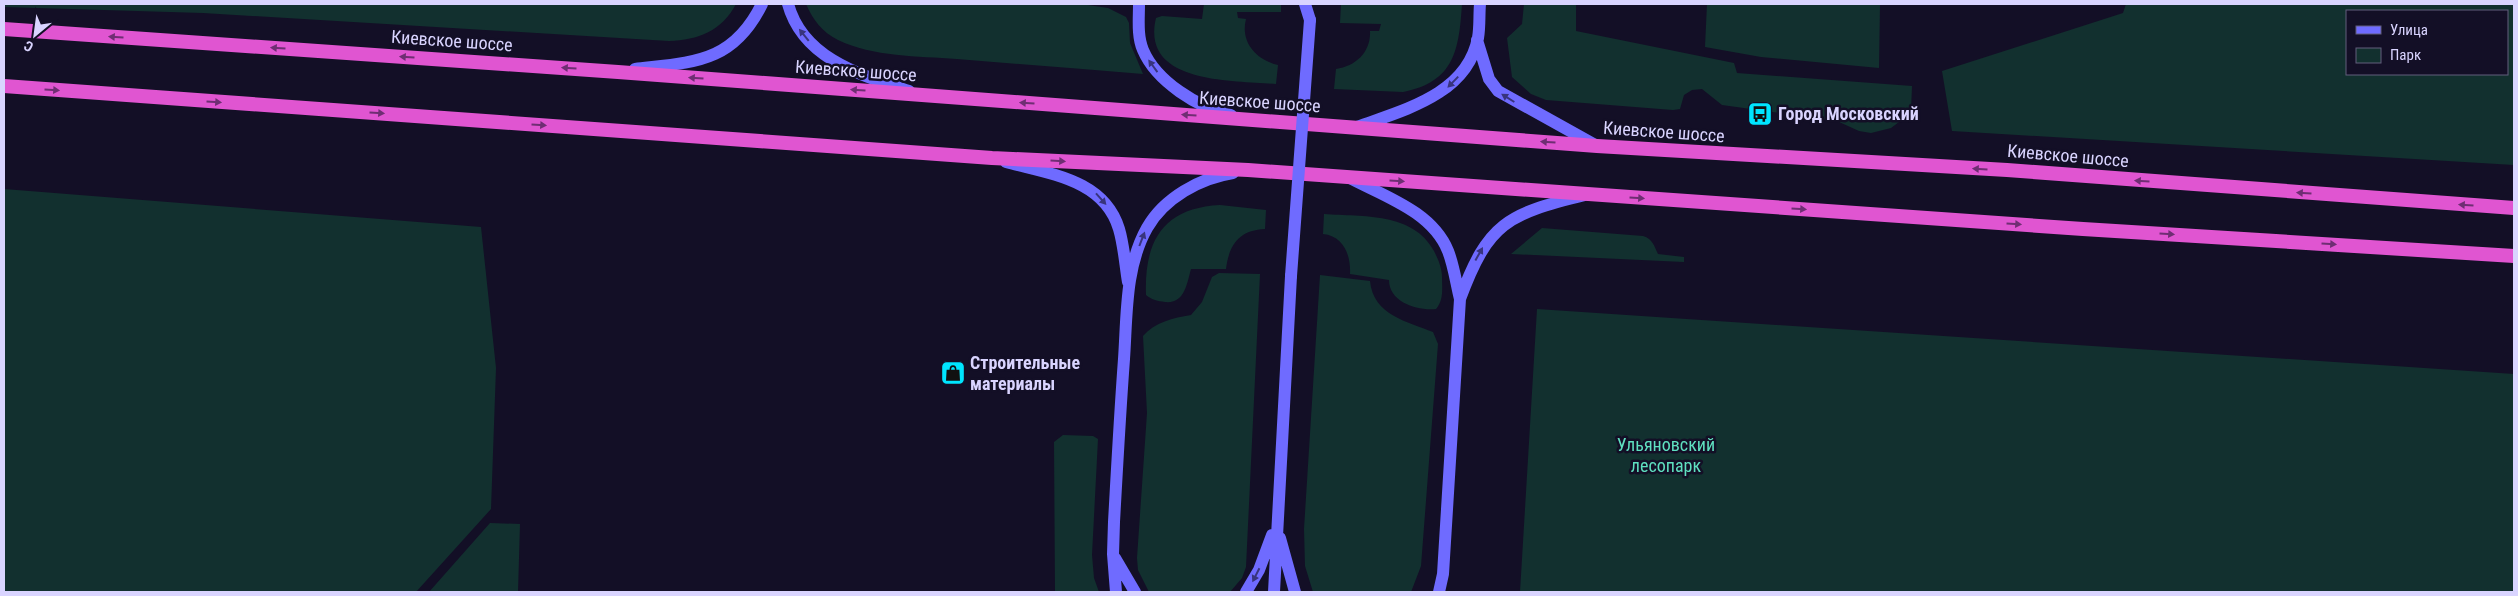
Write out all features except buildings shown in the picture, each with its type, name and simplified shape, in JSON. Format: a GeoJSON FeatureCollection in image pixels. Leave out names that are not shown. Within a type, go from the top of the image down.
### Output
{"type":"FeatureCollection","features":[{"type":"Feature","properties":{"kind":"highway","name":"Киевское шоссе"},"geometry":{"type":"LineString","coordinates":[[4,29],[618,72],[1596,146],[2007,170],[2514,208]]}},
{"type":"Feature","properties":{"kind":"highway"},"geometry":{"type":"LineString","coordinates":[[4,86],[992,158],[1248,170],[2514,256]]}},
{"type":"Feature","properties":{"kind":"main road"},"geometry":{"type":"LineString","coordinates":[[618,72],[683,64],[720,53],[744,35],[762,4]]}},
{"type":"Feature","properties":{"kind":"main road"},"geometry":{"type":"LineString","coordinates":[[788,4],[801,33],[814,48],[830,59],[875,79],[924,96]]}},
{"type":"Feature","properties":{"kind":"main road"},"geometry":{"type":"LineString","coordinates":[[1139,4],[1142,49],[1156,72],[1199,103],[1224,114],[1255,120]]}},
{"type":"Feature","properties":{"kind":"main road"},"geometry":{"type":"LineString","coordinates":[[1305,4],[1310,20]]}},
{"type":"Feature","properties":{"kind":"main road"},"geometry":{"type":"LineString","coordinates":[[1274,592],[1291,276],[1311,4]]}},
{"type":"Feature","properties":{"kind":"main road"},"geometry":{"type":"LineString","coordinates":[[1355,128],[1413,106],[1443,91],[1462,72],[1477,40],[1480,4]]}},
{"type":"Feature","properties":{"kind":"main road"},"geometry":{"type":"LineString","coordinates":[[1477,40],[1489,78],[1498,91],[1596,146]]}},
{"type":"Feature","properties":{"kind":"main road"},"geometry":{"type":"LineString","coordinates":[[992,158],[1075,181],[1097,195],[1117,224],[1129,286]]}},
{"type":"Feature","properties":{"kind":"main road"},"geometry":{"type":"LineString","coordinates":[[1116,592],[1113,554],[1129,286],[1140,243],[1158,212],[1206,179],[1248,170]]}},
{"type":"Feature","properties":{"kind":"main road"},"geometry":{"type":"LineString","coordinates":[[1348,177],[1416,213],[1432,226],[1448,250],[1460,299],[1443,574],[1439,592]]}},
{"type":"Feature","properties":{"kind":"main road"},"geometry":{"type":"LineString","coordinates":[[1460,299],[1481,250],[1502,226],[1523,213],[1588,194]]}},
{"type":"Feature","properties":{"kind":"main road"},"geometry":{"type":"LineString","coordinates":[[1246,592],[1259,570],[1277,524]]}},
{"type":"Feature","properties":{"kind":"main road"},"geometry":{"type":"LineString","coordinates":[[1277,524],[1295,592]]}},
{"type":"Feature","properties":{"kind":"main road"},"geometry":{"type":"LineString","coordinates":[[1113,554],[1135,592]]}},
{"type":"Feature","properties":{"kind":"green space"},"geometry":{"type":"Polygon","coordinates":[[[4,4],[736,4],[724,21],[708,32],[690,39],[669,41],[203,13],[4,7],[4,4]]]}},
{"type":"Feature","properties":{"kind":"green space"},"geometry":{"type":"Polygon","coordinates":[[[806,4],[1081,4],[1108,8],[1126,17],[1129,23],[1130,43],[1143,74],[911,56],[866,50],[838,40],[827,33],[815,20],[806,4]]]}},
{"type":"Feature","properties":{"kind":"green space"},"geometry":{"type":"Polygon","coordinates":[[[1204,4],[1281,4],[1281,12],[1237,12],[1238,18],[1246,19],[1245,35],[1252,49],[1263,59],[1278,65],[1276,84],[1216,79],[1195,75],[1176,67],[1162,56],[1155,40],[1156,18],[1162,16],[1202,19],[1204,4]]]}},
{"type":"Feature","properties":{"kind":"green space"},"geometry":{"type":"Polygon","coordinates":[[[1341,4],[1462,4],[1459,35],[1451,61],[1444,72],[1434,80],[1403,92],[1334,89],[1336,69],[1350,65],[1361,57],[1368,45],[1370,31],[1379,31],[1381,24],[1340,23],[1341,4]]]}},
{"type":"Feature","properties":{"kind":"green space"},"geometry":{"type":"Polygon","coordinates":[[[1524,4],[1576,4],[1576,31],[1734,63],[1737,73],[1912,86],[1911,110],[1907,116],[1891,128],[1871,133],[1859,131],[1837,121],[1722,105],[1702,89],[1692,90],[1684,95],[1680,109],[1673,110],[1546,100],[1531,94],[1512,77],[1507,38],[1522,24],[1524,4]]]}},
{"type":"Feature","properties":{"kind":"green space"},"geometry":{"type":"Polygon","coordinates":[[[1707,4],[1880,4],[1879,68],[1761,57],[1705,47],[1707,4]]]}},
{"type":"Feature","properties":{"kind":"green space"},"geometry":{"type":"Polygon","coordinates":[[[2126,4],[2514,4],[2514,165],[1952,131],[1942,71],[2123,13],[2126,4]]]}},
{"type":"Feature","properties":{"kind":"green space"},"geometry":{"type":"Polygon","coordinates":[[[4,189],[481,227],[496,368],[491,509],[416,592],[4,592],[4,189]]]}},
{"type":"Feature","properties":{"kind":"green space"},"geometry":{"type":"Polygon","coordinates":[[[1220,205],[1266,210],[1265,229],[1248,232],[1237,240],[1227,260],[1226,269],[1191,269],[1184,292],[1177,300],[1162,302],[1146,295],[1146,276],[1149,259],[1161,231],[1171,221],[1184,213],[1220,205]]]}},
{"type":"Feature","properties":{"kind":"green space"},"geometry":{"type":"Polygon","coordinates":[[[1324,214],[1386,219],[1413,229],[1425,238],[1434,251],[1441,270],[1442,294],[1436,309],[1413,307],[1405,304],[1390,288],[1389,280],[1350,274],[1349,260],[1345,248],[1336,239],[1323,234],[1324,214]]]}},
{"type":"Feature","properties":{"kind":"green space"},"geometry":{"type":"Polygon","coordinates":[[[1542,228],[1643,236],[1651,241],[1658,254],[1684,257],[1684,262],[1511,254],[1542,228]]]}},
{"type":"Feature","properties":{"kind":"green space"},"geometry":{"type":"Polygon","coordinates":[[[1219,273],[1260,274],[1246,567],[1242,578],[1230,592],[1149,592],[1138,570],[1137,558],[1147,413],[1143,336],[1159,324],[1171,319],[1191,315],[1202,302],[1212,277],[1219,273]]]}},
{"type":"Feature","properties":{"kind":"green space"},"geometry":{"type":"Polygon","coordinates":[[[1320,275],[1370,281],[1373,293],[1385,309],[1393,316],[1433,332],[1438,344],[1421,566],[1411,592],[1313,592],[1305,566],[1304,529],[1320,275]]]}},
{"type":"Feature","properties":{"kind":"green space","name":"Ульяновский лесопарк"},"geometry":{"type":"Polygon","coordinates":[[[1537,309],[2514,374],[2514,592],[1520,592],[1537,309]]]}},
{"type":"Feature","properties":{"kind":"green space"},"geometry":{"type":"Polygon","coordinates":[[[1063,435],[1093,436],[1098,439],[1092,555],[1094,578],[1099,592],[1055,592],[1054,442],[1063,435]]]}},
{"type":"Feature","properties":{"kind":"green space"},"geometry":{"type":"Polygon","coordinates":[[[490,523],[520,524],[518,592],[429,592],[490,523]]]}},
{"type":"Feature","properties":{"kind":"place","name":"Город Московский"},"geometry":{"type":"Point","coordinates":[1760,114]}},
{"type":"Feature","properties":{"kind":"place","name":"Строительные материалы"},"geometry":{"type":"Point","coordinates":[953,373]}}]}
